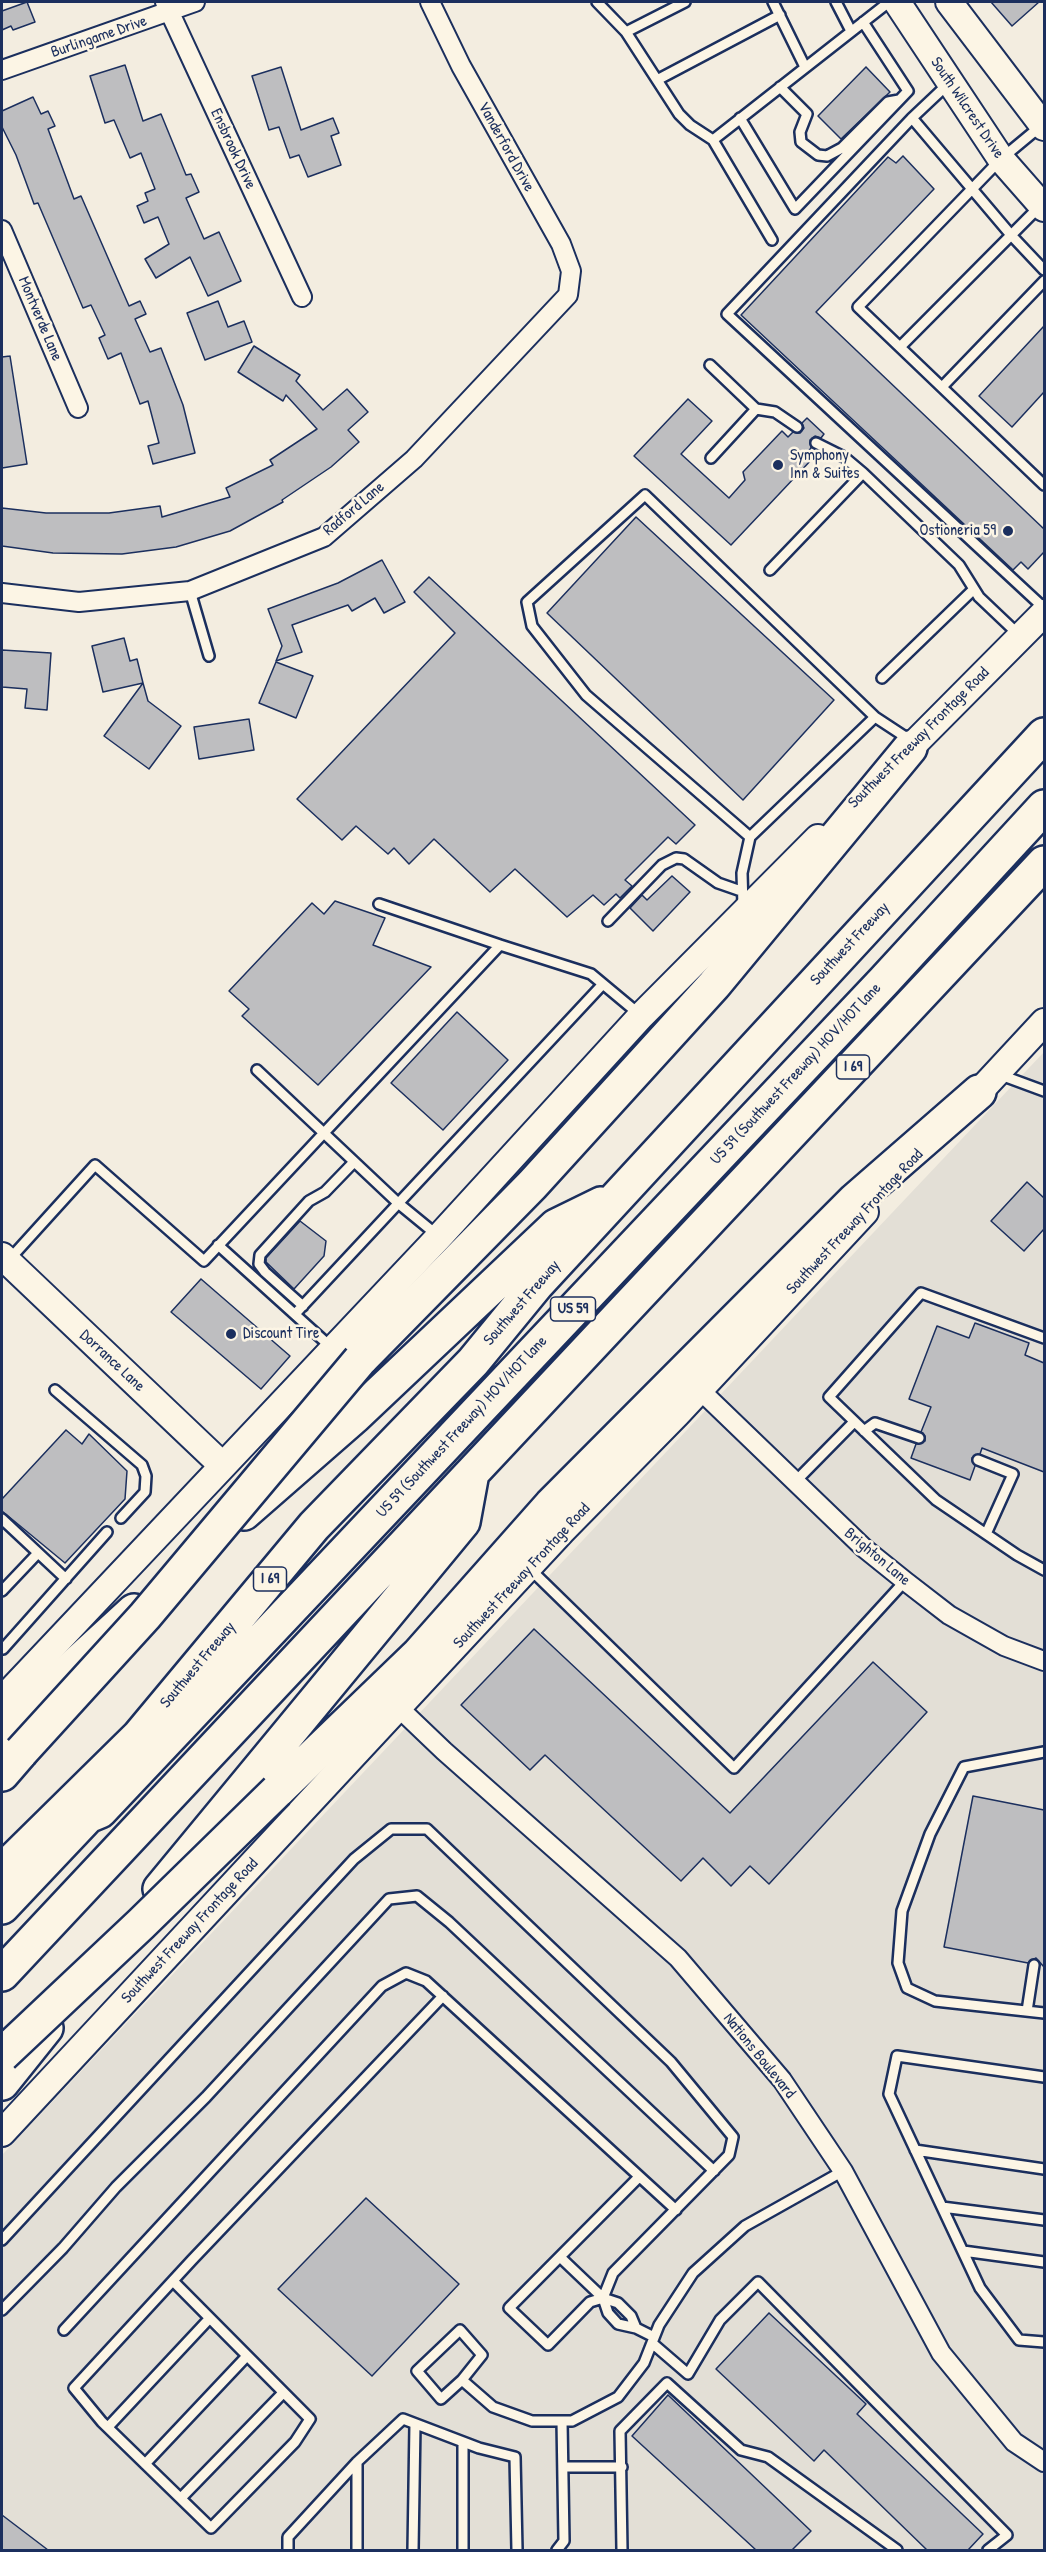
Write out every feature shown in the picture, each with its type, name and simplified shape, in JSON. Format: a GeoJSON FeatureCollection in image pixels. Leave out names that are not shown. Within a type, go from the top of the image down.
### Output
{"type":"FeatureCollection","features":[{"type":"Feature","properties":{"kind":"highway","name":"Southwest Freeway"},"geometry":{"type":"LineString","coordinates":[[2,1871],[139,1736],[314,1526],[473,1362],[537,1284],[1044,735]]}},
{"type":"Feature","properties":{"kind":"highway"},"geometry":{"type":"LineString","coordinates":[[8,1753],[145,1616],[346,1354],[532,1185],[706,994],[912,746]]}},
{"type":"Feature","properties":{"kind":"highway","name":"US 59 (Southwest Freeway) HOV/HOT lane"},"geometry":{"type":"LineString","coordinates":[[100,1811],[884,981],[1044,807]]}},
{"type":"Feature","properties":{"kind":"highway","name":"I 69"},"geometry":{"type":"LineString","coordinates":[[2,1974],[1044,863]]}},
{"type":"Feature","properties":{"kind":"highway"},"geometry":{"type":"LineString","coordinates":[[2,2055],[141,1924],[418,1655],[550,1505],[855,1200],[987,1082]]}},
{"type":"Feature","properties":{"kind":"highway"},"geometry":{"type":"LineString","coordinates":[[8,1753],[76,1662],[355,1416],[556,1227],[621,1194]]}},
{"type":"Feature","properties":{"kind":"highway"},"geometry":{"type":"LineString","coordinates":[[2,2083],[463,1522],[472,1473]]}},
{"type":"Feature","properties":{"kind":"highway"},"geometry":{"type":"LineString","coordinates":[[2,1907],[88,1816],[100,1811]]}},
{"type":"Feature","properties":{"kind":"highway"},"geometry":{"type":"LineString","coordinates":[[2,1926],[97,1825],[100,1811]]}},
{"type":"Feature","properties":{"kind":"main road","name":"South Wilcrest Drive"},"geometry":{"type":"LineString","coordinates":[[897,2],[1001,159],[1043,206]]}},
{"type":"Feature","properties":{"kind":"main road"},"geometry":{"type":"LineString","coordinates":[[949,2],[1044,125]]}},
{"type":"Feature","properties":{"kind":"main road","name":"Southwest Freeway Frontage Road"},"geometry":{"type":"LineString","coordinates":[[2,1700],[222,1465],[346,1354],[439,1237],[742,901],[912,746],[1021,637],[1044,610]]}},
{"type":"Feature","properties":{"kind":"main road","name":"Southwest Freeway Frontage Road"},"geometry":{"type":"LineString","coordinates":[[2,2133],[529,1568],[1044,1022]]}},
{"type":"Feature","properties":{"kind":"main road","name":"Dorrance Lane"},"geometry":{"type":"LineString","coordinates":[[4,1259],[222,1465]]}},
{"type":"Feature","properties":{"kind":"street","name":"Burlingame Drive"},"geometry":{"type":"LineString","coordinates":[[2,69],[167,7],[195,2]]}},
{"type":"Feature","properties":{"kind":"street","name":"Vanderford Drive"},"geometry":{"type":"LineString","coordinates":[[430,2],[461,66],[561,244],[572,271],[568,295]]}},
{"type":"Feature","properties":{"kind":"street","name":"Ensbrook Drive"},"geometry":{"type":"LineString","coordinates":[[167,7],[302,297]]}},
{"type":"Feature","properties":{"kind":"street","name":"Montverde Lane"},"geometry":{"type":"LineString","coordinates":[[2,230],[78,408]]}},
{"type":"Feature","properties":{"kind":"street","name":"Radford Lane"},"geometry":{"type":"LineString","coordinates":[[2,593],[79,602],[190,591],[324,537],[414,459],[568,295]]}},
{"type":"Feature","properties":{"kind":"street","name":"Brighton Lane"},"geometry":{"type":"LineString","coordinates":[[699,1389],[794,1483],[864,1548],[905,1581],[949,1615],[1004,1646],[1044,1661]]}},
{"type":"Feature","properties":{"kind":"street","name":"Nations Boulevard"},"geometry":{"type":"LineString","coordinates":[[399,1708],[444,1751],[678,1958],[782,2080],[843,2171],[941,2352],[1014,2442],[1044,2462]]}},
{"type":"Feature","properties":{"kind":"lane"},"geometry":{"type":"LineString","coordinates":[[597,2],[626,32],[679,114],[690,125],[713,140],[772,240]]}},
{"type":"Feature","properties":{"kind":"lane"},"geometry":{"type":"LineString","coordinates":[[626,32],[685,2]]}},
{"type":"Feature","properties":{"kind":"lane"},"geometry":{"type":"LineString","coordinates":[[773,2],[805,67]]}},
{"type":"Feature","properties":{"kind":"lane"},"geometry":{"type":"LineString","coordinates":[[836,2],[851,31]]}},
{"type":"Feature","properties":{"kind":"lane"},"geometry":{"type":"LineString","coordinates":[[713,140],[889,2]]}},
{"type":"Feature","properties":{"kind":"lane"},"geometry":{"type":"LineString","coordinates":[[657,80],[780,15]]}},
{"type":"Feature","properties":{"kind":"lane"},"geometry":{"type":"LineString","coordinates":[[740,118],[795,210],[908,91],[863,22]]}},
{"type":"Feature","properties":{"kind":"lane"},"geometry":{"type":"LineString","coordinates":[[950,83],[912,118],[727,314],[1044,610]]}},
{"type":"Feature","properties":{"kind":"lane"},"geometry":{"type":"LineString","coordinates":[[780,87],[807,114],[800,132],[801,142],[818,155],[827,156],[842,148],[888,102],[899,100]]}},
{"type":"Feature","properties":{"kind":"lane"},"geometry":{"type":"LineString","coordinates":[[912,118],[973,187],[1011,235],[1044,270]]}},
{"type":"Feature","properties":{"kind":"lane"},"geometry":{"type":"LineString","coordinates":[[1044,125],[1001,159],[858,306],[1044,485]]}},
{"type":"Feature","properties":{"kind":"lane"},"geometry":{"type":"LineString","coordinates":[[900,346],[1043,206]]}},
{"type":"Feature","properties":{"kind":"lane"},"geometry":{"type":"LineString","coordinates":[[942,387],[1044,281]]}},
{"type":"Feature","properties":{"kind":"lane"},"geometry":{"type":"LineString","coordinates":[[710,365],[756,409],[775,412],[797,428]]}},
{"type":"Feature","properties":{"kind":"lane"},"geometry":{"type":"LineString","coordinates":[[711,458],[756,409]]}},
{"type":"Feature","properties":{"kind":"lane"},"geometry":{"type":"LineString","coordinates":[[816,443],[844,458],[863,474],[959,565],[978,597],[1021,637]]}},
{"type":"Feature","properties":{"kind":"lane"},"geometry":{"type":"LineString","coordinates":[[770,570],[863,474]]}},
{"type":"Feature","properties":{"kind":"lane"},"geometry":{"type":"LineString","coordinates":[[750,837],[586,695],[532,626],[527,602],[645,495],[875,717],[912,746]]}},
{"type":"Feature","properties":{"kind":"lane"},"geometry":{"type":"LineString","coordinates":[[882,678],[974,589]]}},
{"type":"Feature","properties":{"kind":"lane"},"geometry":{"type":"LineString","coordinates":[[190,591],[209,656]]}},
{"type":"Feature","properties":{"kind":"lane"},"geometry":{"type":"LineString","coordinates":[[742,901],[742,873],[750,837],[875,717]]}},
{"type":"Feature","properties":{"kind":"lane"},"geometry":{"type":"LineString","coordinates":[[608,921],[662,866],[676,858],[684,859],[742,901]]}},
{"type":"Feature","properties":{"kind":"lane"},"geometry":{"type":"LineString","coordinates":[[379,904],[591,974],[640,1016]]}},
{"type":"Feature","properties":{"kind":"lane"},"geometry":{"type":"LineString","coordinates":[[4,1259],[95,1165],[204,1261],[501,945]]}},
{"type":"Feature","properties":{"kind":"lane"},"geometry":{"type":"LineString","coordinates":[[296,1314],[603,984]]}},
{"type":"Feature","properties":{"kind":"lane"},"geometry":{"type":"LineString","coordinates":[[257,1070],[398,1203],[439,1237]]}},
{"type":"Feature","properties":{"kind":"lane"},"geometry":{"type":"LineString","coordinates":[[987,1082],[1044,1091]]}},
{"type":"Feature","properties":{"kind":"lane"},"geometry":{"type":"LineString","coordinates":[[303,1306],[265,1272],[259,1264],[260,1255],[309,1201],[325,1192],[354,1162]]}},
{"type":"Feature","properties":{"kind":"lane"},"geometry":{"type":"LineString","coordinates":[[218,1245],[296,1314],[346,1354]]}},
{"type":"Feature","properties":{"kind":"lane"},"geometry":{"type":"LineString","coordinates":[[1044,1338],[921,1293],[829,1397],[936,1500],[1044,1570]]}},
{"type":"Feature","properties":{"kind":"lane"},"geometry":{"type":"LineString","coordinates":[[55,1390],[142,1465],[146,1476],[145,1492],[121,1518]]}},
{"type":"Feature","properties":{"kind":"lane"},"geometry":{"type":"LineString","coordinates":[[794,1483],[854,1422]]}},
{"type":"Feature","properties":{"kind":"lane"},"geometry":{"type":"LineString","coordinates":[[864,1431],[875,1423],[919,1438]]}},
{"type":"Feature","properties":{"kind":"lane"},"geometry":{"type":"LineString","coordinates":[[978,1460],[1013,1474],[986,1534]]}},
{"type":"Feature","properties":{"kind":"lane"},"geometry":{"type":"LineString","coordinates":[[2,1519],[66,1579]]}},
{"type":"Feature","properties":{"kind":"lane"},"geometry":{"type":"LineString","coordinates":[[3,1649],[108,1532]]}},
{"type":"Feature","properties":{"kind":"lane"},"geometry":{"type":"LineString","coordinates":[[2,1592],[38,1553]]}},
{"type":"Feature","properties":{"kind":"lane"},"geometry":{"type":"LineString","coordinates":[[529,1568],[734,1768],[905,1581]]}},
{"type":"Feature","properties":{"kind":"lane"},"geometry":{"type":"LineString","coordinates":[[1044,1752],[964,1767],[930,1834],[902,1911],[898,1963],[907,1988],[935,2001],[1044,2013]]}},
{"type":"Feature","properties":{"kind":"lane"},"geometry":{"type":"LineString","coordinates":[[2,2240],[354,1859],[392,1829],[427,1829],[671,2062],[733,2137],[729,2155],[613,2273],[603,2298],[608,2313],[618,2324],[636,2328],[653,2340],[688,2374],[720,2320],[758,2282],[1007,2535],[988,2550]]}},
{"type":"Feature","properties":{"kind":"lane"},"geometry":{"type":"LineString","coordinates":[[2,2310],[63,2248],[116,2187],[206,2097],[389,1899],[417,1896],[449,1922],[714,2171]]}},
{"type":"Feature","properties":{"kind":"lane"},"geometry":{"type":"LineString","coordinates":[[1027,2011],[1034,1965]]}},
{"type":"Feature","properties":{"kind":"lane"},"geometry":{"type":"LineString","coordinates":[[64,2330],[382,1986],[406,1974],[426,1981],[676,2210]]}},
{"type":"Feature","properties":{"kind":"lane"},"geometry":{"type":"LineString","coordinates":[[173,2281],[310,2419],[295,2442],[211,2528],[108,2427],[74,2388],[173,2281],[443,1996]]}},
{"type":"Feature","properties":{"kind":"lane"},"geometry":{"type":"LineString","coordinates":[[1044,2077],[897,2056],[889,2094],[980,2288],[1019,2340],[1044,2342]]}},
{"type":"Feature","properties":{"kind":"lane"},"geometry":{"type":"LineString","coordinates":[[915,2150],[1044,2169]]}},
{"type":"Feature","properties":{"kind":"lane"},"geometry":{"type":"LineString","coordinates":[[462,2380],[493,2407],[532,2421],[572,2421],[618,2397],[644,2363],[659,2325],[693,2273],[745,2226],[843,2171]]}},
{"type":"Feature","properties":{"kind":"lane"},"geometry":{"type":"LineString","coordinates":[[603,2298],[590,2302],[548,2345],[509,2308],[639,2177]]}},
{"type":"Feature","properties":{"kind":"lane"},"geometry":{"type":"LineString","coordinates":[[942,2207],[1044,2220]]}},
{"type":"Feature","properties":{"kind":"lane"},"geometry":{"type":"LineString","coordinates":[[963,2251],[1044,2262]]}},
{"type":"Feature","properties":{"kind":"lane"},"geometry":{"type":"LineString","coordinates":[[560,2257],[603,2298],[618,2303],[632,2316],[636,2328]]}},
{"type":"Feature","properties":{"kind":"lane"},"geometry":{"type":"LineString","coordinates":[[108,2427],[209,2319]]}},
{"type":"Feature","properties":{"kind":"lane"},"geometry":{"type":"LineString","coordinates":[[460,2330],[482,2355],[462,2380],[441,2398],[417,2371],[460,2330]]}},
{"type":"Feature","properties":{"kind":"lane"},"geometry":{"type":"LineString","coordinates":[[145,2464],[246,2357]]}},
{"type":"Feature","properties":{"kind":"lane"},"geometry":{"type":"LineString","coordinates":[[622,2550],[620,2431],[667,2383],[741,2450],[768,2457],[897,2550]]}},
{"type":"Feature","properties":{"kind":"lane"},"geometry":{"type":"LineString","coordinates":[[181,2498],[282,2392]]}},
{"type":"Feature","properties":{"kind":"lane"},"geometry":{"type":"LineString","coordinates":[[288,2550],[288,2537],[357,2462],[403,2419],[463,2442],[515,2457],[517,2550]]}},
{"type":"Feature","properties":{"kind":"lane"},"geometry":{"type":"LineString","coordinates":[[557,2550],[564,2541],[562,2421]]}},
{"type":"Feature","properties":{"kind":"lane"},"geometry":{"type":"LineString","coordinates":[[413,2550],[415,2424]]}},
{"type":"Feature","properties":{"kind":"lane"},"geometry":{"type":"LineString","coordinates":[[462,2550],[463,2442]]}},
{"type":"Feature","properties":{"kind":"lane"},"geometry":{"type":"LineString","coordinates":[[357,2462],[357,2550]]}},
{"type":"Feature","properties":{"kind":"lane"},"geometry":{"type":"LineString","coordinates":[[563,2467],[622,2467]]}},
{"type":"Feature","properties":{"kind":"shaded area"},"geometry":{"type":"Polygon","coordinates":[[[1044,1052],[1044,2550],[2,2550],[2,2155],[1044,1052]]]}},
{"type":"Feature","properties":{"kind":"building"},"geometry":{"type":"Polygon","coordinates":[[[27,2],[35,22],[13,30],[11,26],[2,30],[2,11],[27,2]]]}},
{"type":"Feature","properties":{"kind":"building"},"geometry":{"type":"Polygon","coordinates":[[[991,2],[1039,2],[1012,26],[991,2]]]}},
{"type":"Feature","properties":{"kind":"building"},"geometry":{"type":"Polygon","coordinates":[[[125,65],[143,121],[161,114],[186,175],[191,174],[199,192],[186,198],[204,239],[219,232],[241,281],[208,296],[190,257],[156,278],[145,259],[169,244],[158,217],[144,223],[137,206],[148,201],[145,193],[155,189],[141,153],[130,158],[114,120],[105,123],[90,76],[125,65]]]}},
{"type":"Feature","properties":{"kind":"building"},"geometry":{"type":"Polygon","coordinates":[[[281,67],[301,130],[333,118],[339,133],[331,136],[341,165],[308,177],[299,155],[290,158],[279,127],[269,130],[252,76],[281,67]]]}},
{"type":"Feature","properties":{"kind":"building"},"geometry":{"type":"Polygon","coordinates":[[[866,67],[890,92],[841,139],[818,116],[866,67]]]}},
{"type":"Feature","properties":{"kind":"building"},"geometry":{"type":"Polygon","coordinates":[[[33,97],[41,114],[48,111],[55,126],[48,129],[74,199],[81,196],[129,306],[140,301],[146,314],[135,319],[150,352],[161,348],[183,405],[195,453],[153,464],[148,446],[159,443],[148,401],[140,404],[121,353],[108,359],[99,338],[105,335],[91,305],[83,308],[38,203],[34,204],[16,155],[2,127],[2,111],[33,97]]]}},
{"type":"Feature","properties":{"kind":"building"},"geometry":{"type":"Polygon","coordinates":[[[903,156],[934,189],[816,312],[1044,529],[1044,552],[1028,569],[1021,562],[1013,570],[741,315],[888,157],[896,163],[903,156]]]}},
{"type":"Feature","properties":{"kind":"building"},"geometry":{"type":"Polygon","coordinates":[[[218,301],[228,327],[244,321],[252,342],[205,360],[187,313],[218,301]]]}},
{"type":"Feature","properties":{"kind":"building"},"geometry":{"type":"Polygon","coordinates":[[[1044,326],[1044,392],[1012,427],[979,396],[1044,326]]]}},
{"type":"Feature","properties":{"kind":"building"},"geometry":{"type":"Polygon","coordinates":[[[254,346],[300,375],[296,381],[323,410],[347,389],[368,412],[348,430],[359,442],[331,467],[282,500],[283,502],[230,531],[176,547],[122,554],[53,553],[2,546],[2,508],[46,513],[109,513],[160,506],[162,517],[230,497],[226,488],[273,465],[270,460],[317,429],[286,395],[283,401],[238,372],[254,346]]]}},
{"type":"Feature","properties":{"kind":"building"},"geometry":{"type":"Polygon","coordinates":[[[10,356],[27,464],[2,468],[2,357],[10,356]]]}},
{"type":"Feature","properties":{"kind":"building","name":"Symphony Inn & Suites"},"geometry":{"type":"Polygon","coordinates":[[[688,399],[712,421],[681,454],[729,498],[745,480],[743,472],[782,431],[788,437],[793,432],[800,433],[804,428],[802,423],[807,418],[824,434],[821,438],[815,436],[810,440],[811,448],[807,453],[813,458],[731,545],[634,456],[688,399]]]}},
{"type":"Feature","properties":{"kind":"building"},"geometry":{"type":"Polygon","coordinates":[[[636,517],[834,700],[743,800],[547,613],[636,517]]]}},
{"type":"Feature","properties":{"kind":"building"},"geometry":{"type":"Polygon","coordinates":[[[382,560],[405,602],[384,613],[375,598],[352,611],[348,605],[292,625],[302,652],[276,661],[282,646],[268,609],[338,583],[382,560]]]}},
{"type":"Feature","properties":{"kind":"building"},"geometry":{"type":"Polygon","coordinates":[[[429,577],[695,825],[676,844],[668,837],[625,880],[632,886],[620,898],[616,894],[604,905],[593,895],[567,917],[515,869],[490,892],[434,839],[409,864],[394,848],[388,854],[356,826],[342,840],[297,799],[455,633],[414,592],[429,577]]]}},
{"type":"Feature","properties":{"kind":"building"},"geometry":{"type":"Polygon","coordinates":[[[124,638],[130,661],[137,659],[143,683],[103,692],[92,646],[124,638]]]}},
{"type":"Feature","properties":{"kind":"building"},"geometry":{"type":"Polygon","coordinates":[[[2,650],[51,653],[47,710],[25,708],[27,689],[2,687],[2,650]]]}},
{"type":"Feature","properties":{"kind":"building"},"geometry":{"type":"Polygon","coordinates":[[[276,662],[313,676],[296,718],[259,703],[276,662]]]}},
{"type":"Feature","properties":{"kind":"building"},"geometry":{"type":"Polygon","coordinates":[[[143,683],[148,701],[181,726],[149,769],[104,736],[143,683]]]}},
{"type":"Feature","properties":{"kind":"building"},"geometry":{"type":"Polygon","coordinates":[[[249,719],[254,750],[199,759],[194,727],[249,719]]]}},
{"type":"Feature","properties":{"kind":"building"},"geometry":{"type":"Polygon","coordinates":[[[672,876],[690,892],[653,931],[630,908],[642,895],[647,900],[672,876]]]}},
{"type":"Feature","properties":{"kind":"building"},"geometry":{"type":"Polygon","coordinates":[[[335,901],[385,918],[373,945],[431,967],[318,1085],[242,1016],[249,1009],[229,991],[312,903],[324,914],[335,901]]]}},
{"type":"Feature","properties":{"kind":"building"},"geometry":{"type":"Polygon","coordinates":[[[457,1012],[508,1060],[443,1130],[391,1083],[457,1012]]]}},
{"type":"Feature","properties":{"kind":"building"},"geometry":{"type":"Polygon","coordinates":[[[1027,1182],[1044,1198],[1044,1229],[1024,1251],[991,1221],[1027,1182]]]}},
{"type":"Feature","properties":{"kind":"building"},"geometry":{"type":"Polygon","coordinates":[[[300,1221],[326,1241],[324,1256],[294,1289],[266,1262],[266,1258],[300,1221]]]}},
{"type":"Feature","properties":{"kind":"building","name":"Discount Tire"},"geometry":{"type":"Polygon","coordinates":[[[201,1279],[290,1356],[261,1389],[171,1312],[201,1279]]]}},
{"type":"Feature","properties":{"kind":"building"},"geometry":{"type":"Polygon","coordinates":[[[975,1323],[1029,1343],[1025,1355],[1044,1363],[1044,1472],[982,1448],[980,1454],[972,1458],[975,1466],[970,1480],[911,1458],[916,1444],[925,1441],[925,1436],[921,1432],[931,1407],[909,1399],[937,1326],[969,1338],[975,1323]]]}},
{"type":"Feature","properties":{"kind":"building"},"geometry":{"type":"Polygon","coordinates":[[[66,1430],[82,1444],[89,1434],[127,1471],[125,1499],[65,1563],[2,1511],[2,1499],[66,1430]]]}},
{"type":"Feature","properties":{"kind":"building"},"geometry":{"type":"Polygon","coordinates":[[[534,1629],[730,1813],[873,1662],[927,1712],[769,1884],[750,1866],[731,1886],[703,1858],[681,1881],[545,1755],[530,1770],[461,1705],[534,1629]]]}},
{"type":"Feature","properties":{"kind":"building"},"geometry":{"type":"Polygon","coordinates":[[[973,1796],[1044,1810],[1044,1967],[1036,1958],[1028,1963],[944,1947],[973,1796]]]}},
{"type":"Feature","properties":{"kind":"building"},"geometry":{"type":"Polygon","coordinates":[[[366,2198],[459,2284],[372,2376],[278,2289],[366,2198]]]}},
{"type":"Feature","properties":{"kind":"building"},"geometry":{"type":"Polygon","coordinates":[[[769,2313],[866,2404],[857,2414],[983,2534],[968,2550],[927,2550],[824,2450],[814,2461],[716,2369],[769,2313]]]}},
{"type":"Feature","properties":{"kind":"building"},"geometry":{"type":"Polygon","coordinates":[[[668,2395],[811,2531],[792,2550],[756,2550],[632,2436],[668,2395]]]}},
{"type":"Feature","properties":{"kind":"building"},"geometry":{"type":"Polygon","coordinates":[[[2,2515],[48,2550],[2,2550],[2,2515]]]}},
{"type":"Feature","properties":{"kind":"place","name":"Symphony Inn & Suites"},"geometry":{"type":"Point","coordinates":[778,465]}},
{"type":"Feature","properties":{"kind":"place","name":"Ostioneria 59"},"geometry":{"type":"Point","coordinates":[1008,531]}},
{"type":"Feature","properties":{"kind":"place","name":"Discount Tire"},"geometry":{"type":"Point","coordinates":[231,1334]}}]}
